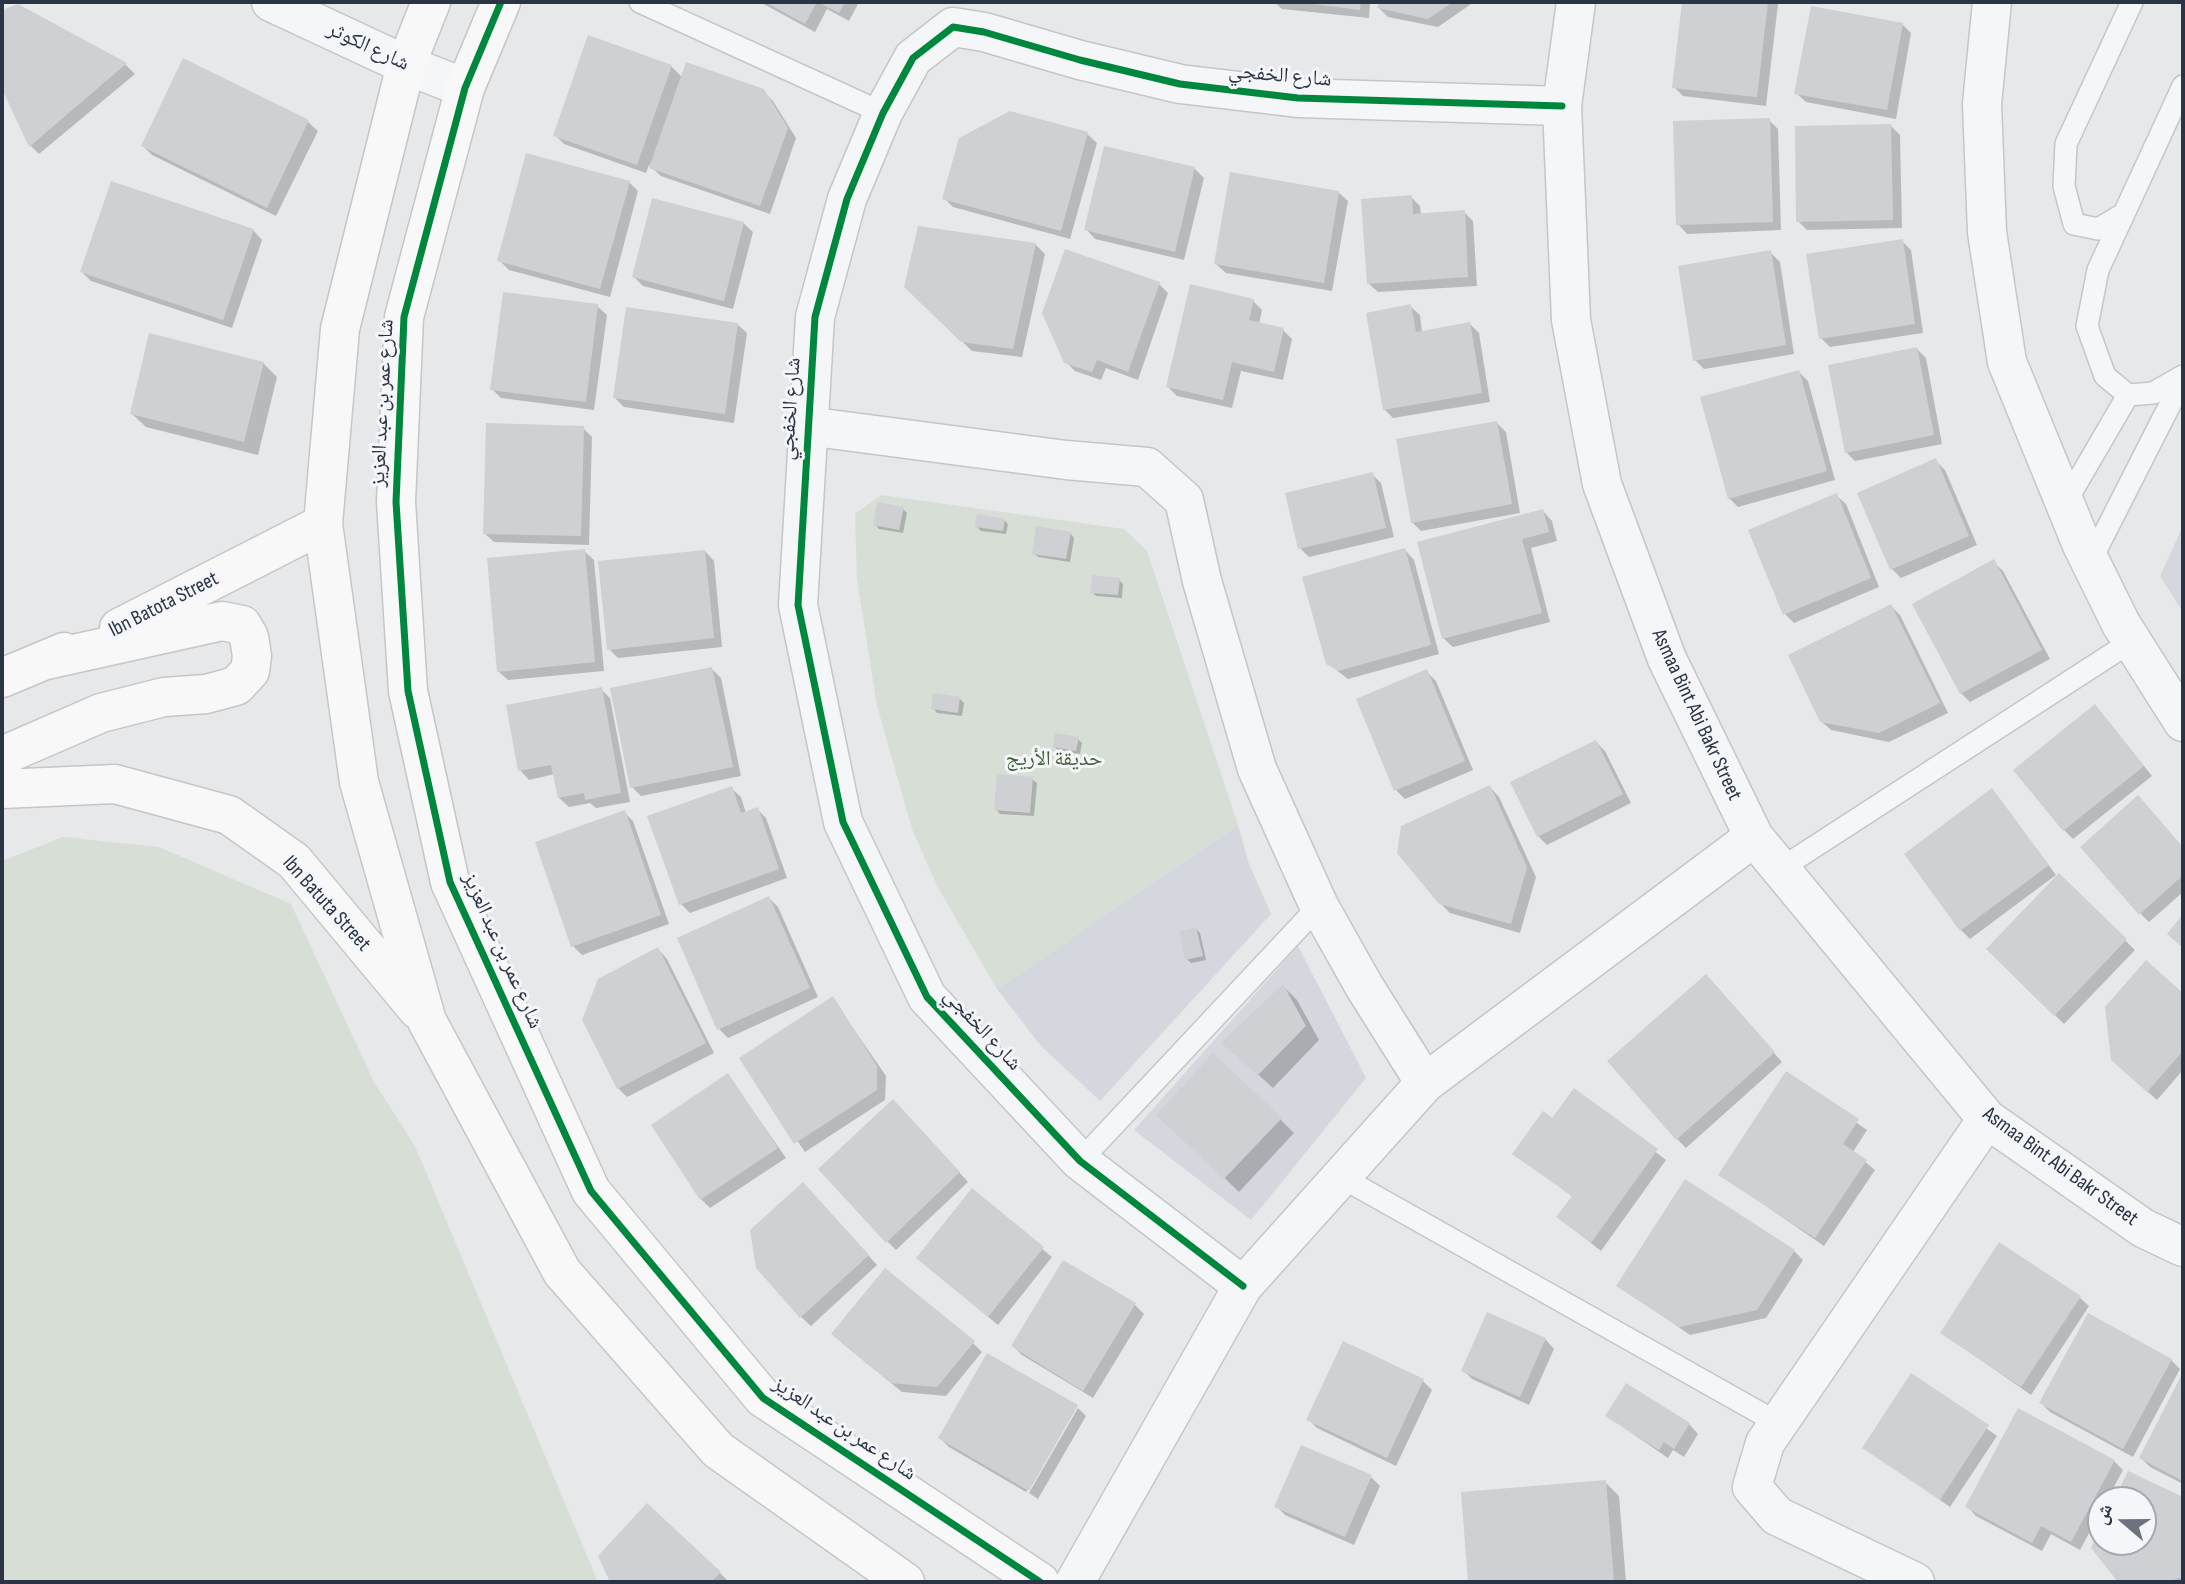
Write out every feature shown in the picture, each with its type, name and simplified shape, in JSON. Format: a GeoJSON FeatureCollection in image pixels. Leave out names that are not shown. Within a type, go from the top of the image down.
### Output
{"type":"FeatureCollection","features":[{"type":"Feature","properties":{"kind":"street","name":"شارع الكوثر"},"geometry":{"type":"LineString","coordinates":[[271,2],[406,65],[465,88]]}},
{"type":"Feature","properties":{"kind":"street"},"geometry":{"type":"LineString","coordinates":[[431,2],[406,65],[341,329],[323,524],[359,782],[427,1021],[562,1272],[718,1450],[905,1582]]}},
{"type":"Feature","properties":{"kind":"street","name":"شارع عمر بن عبد العزيز"},"geometry":{"type":"LineString","coordinates":[[501,2],[465,88],[404,317],[396,502],[408,691],[450,882],[591,1191],[763,1398],[1040,1582]]}},
{"type":"Feature","properties":{"kind":"street","name":"Asmaa Bint Abi Bakr Street"},"geometry":{"type":"LineString","coordinates":[[1576,2],[1562,106],[1571,320],[1602,484],[1667,659],[1754,837],[1987,1119],[2143,1228],[2183,1247]]}},
{"type":"Feature","properties":{"kind":"street"},"geometry":{"type":"LineString","coordinates":[[1992,2],[1982,104],[1987,232],[2007,362],[2064,505],[2090,562],[2132,641],[2183,722]]}},
{"type":"Feature","properties":{"kind":"street","name":"شارع الخفجي"},"geometry":{"type":"LineString","coordinates":[[1243,1286],[1080,1161],[927,997],[843,822],[798,605],[815,317],[848,199],[883,113],[913,58],[953,27],[984,32],[1080,60],[1180,84],[1298,98],[1562,106]]}},
{"type":"Feature","properties":{"kind":"street"},"geometry":{"type":"LineString","coordinates":[[807,426],[1066,460],[1147,467],[1184,500],[1202,581],[1256,769],[1319,906],[1364,986],[1426,1083]]}},
{"type":"Feature","properties":{"kind":"street","name":"Ibn Batota Street"},"geometry":{"type":"LineString","coordinates":[[2,678],[109,633],[323,524]]}},
{"type":"Feature","properties":{"kind":"street"},"geometry":{"type":"LineString","coordinates":[[2,756],[101,713],[164,697],[206,694],[236,686],[250,671],[252,656],[249,637],[242,625],[222,621],[42,661]]}},
{"type":"Feature","properties":{"kind":"street","name":"Ibn Batuta Street"},"geometry":{"type":"LineString","coordinates":[[2,789],[115,784],[229,815],[294,861],[427,1021]]}},
{"type":"Feature","properties":{"kind":"street"},"geometry":{"type":"LineString","coordinates":[[1075,1582],[1243,1286],[1340,1177],[1426,1083],[1754,837]]}},
{"type":"Feature","properties":{"kind":"street"},"geometry":{"type":"LineString","coordinates":[[1915,1582],[1777,1516],[1752,1487],[1765,1443],[1987,1119]]}},
{"type":"Feature","properties":{"kind":"lane"},"geometry":{"type":"LineString","coordinates":[[640,2],[883,113]]}},
{"type":"Feature","properties":{"kind":"lane"},"geometry":{"type":"LineString","coordinates":[[2120,216],[2098,229],[2074,224],[2064,186],[2066,144],[2132,2]]}},
{"type":"Feature","properties":{"kind":"lane"},"geometry":{"type":"LineString","coordinates":[[2183,86],[2120,216],[2098,270],[2087,326],[2105,376],[2128,395],[2153,393],[2183,377]]}},
{"type":"Feature","properties":{"kind":"lane"},"geometry":{"type":"LineString","coordinates":[[2090,562],[2183,377]]}},
{"type":"Feature","properties":{"kind":"lane"},"geometry":{"type":"LineString","coordinates":[[2064,505],[2128,395]]}},
{"type":"Feature","properties":{"kind":"lane"},"geometry":{"type":"LineString","coordinates":[[1780,869],[2132,641]]}},
{"type":"Feature","properties":{"kind":"lane"},"geometry":{"type":"LineString","coordinates":[[1080,1161],[1319,906]]}},
{"type":"Feature","properties":{"kind":"lane"},"geometry":{"type":"LineString","coordinates":[[1340,1177],[1778,1423]]}},
{"type":"Feature","properties":{"kind":"shaded area"},"geometry":{"type":"Polygon","coordinates":[[[2183,526],[2183,612],[2160,576],[2183,526]]]}},
{"type":"Feature","properties":{"kind":"shaded area"},"geometry":{"type":"Polygon","coordinates":[[[1238,825],[1249,864],[1271,914],[1100,1101],[1040,1045],[997,989],[1238,825]]]}},
{"type":"Feature","properties":{"kind":"shaded area"},"geometry":{"type":"Polygon","coordinates":[[[1298,946],[1366,1078],[1251,1220],[1134,1130],[1298,946]]]}},
{"type":"Feature","properties":{"kind":"green space","name":"حديقة الأريج"},"geometry":{"type":"Polygon","coordinates":[[[881,495],[1124,529],[1147,551],[1238,825],[997,989],[937,886],[912,829],[877,706],[857,579],[855,514],[881,495]]]}},
{"type":"Feature","properties":{"kind":"green space"},"geometry":{"type":"Polygon","coordinates":[[[63,837],[159,847],[291,904],[374,1082],[415,1146],[598,1582],[2,1582],[2,861],[63,837]]]}},
{"type":"Feature","properties":{"kind":"building"},"geometry":{"type":"Polygon","coordinates":[[[765,2],[817,2],[805,24],[765,2]]]}},
{"type":"Feature","properties":{"kind":"building"},"geometry":{"type":"Polygon","coordinates":[[[818,2],[845,2],[839,13],[818,2]]]}},
{"type":"Feature","properties":{"kind":"building"},"geometry":{"type":"Polygon","coordinates":[[[1298,2],[1361,2],[1360,10],[1298,2]]]}},
{"type":"Feature","properties":{"kind":"building"},"geometry":{"type":"Polygon","coordinates":[[[1379,2],[1453,2],[1428,19],[1377,8],[1379,2]]]}},
{"type":"Feature","properties":{"kind":"building"},"geometry":{"type":"Polygon","coordinates":[[[1682,2],[1768,2],[1757,97],[1672,88],[1682,2]]]}},
{"type":"Feature","properties":{"kind":"building"},"geometry":{"type":"Polygon","coordinates":[[[18,4],[127,63],[29,147],[2,89],[2,10],[18,4]]]}},
{"type":"Feature","properties":{"kind":"building"},"geometry":{"type":"Polygon","coordinates":[[[1811,6],[1903,23],[1887,110],[1794,94],[1811,6]]]}},
{"type":"Feature","properties":{"kind":"building"},"geometry":{"type":"Polygon","coordinates":[[[588,35],[672,65],[637,165],[553,136],[588,35]]]}},
{"type":"Feature","properties":{"kind":"building"},"geometry":{"type":"Polygon","coordinates":[[[183,58],[309,120],[267,208],[141,146],[183,58]]]}},
{"type":"Feature","properties":{"kind":"building"},"geometry":{"type":"Polygon","coordinates":[[[686,62],[764,89],[788,128],[760,206],[649,168],[686,62]]]}},
{"type":"Feature","properties":{"kind":"building"},"geometry":{"type":"Polygon","coordinates":[[[1010,111],[1088,132],[1061,231],[942,199],[959,138],[1010,111]]]}},
{"type":"Feature","properties":{"kind":"building"},"geometry":{"type":"Polygon","coordinates":[[[1770,118],[1773,222],[1676,225],[1673,121],[1770,118]]]}},
{"type":"Feature","properties":{"kind":"building"},"geometry":{"type":"Polygon","coordinates":[[[1891,124],[1893,220],[1796,222],[1795,126],[1891,124]]]}},
{"type":"Feature","properties":{"kind":"building"},"geometry":{"type":"Polygon","coordinates":[[[1104,146],[1195,167],[1175,252],[1084,230],[1104,146]]]}},
{"type":"Feature","properties":{"kind":"building"},"geometry":{"type":"Polygon","coordinates":[[[526,153],[630,181],[600,289],[497,261],[526,153]]]}},
{"type":"Feature","properties":{"kind":"building"},"geometry":{"type":"Polygon","coordinates":[[[1230,172],[1339,191],[1324,283],[1214,264],[1230,172]]]}},
{"type":"Feature","properties":{"kind":"building"},"geometry":{"type":"Polygon","coordinates":[[[111,181],[254,229],[223,320],[80,272],[111,181]]]}},
{"type":"Feature","properties":{"kind":"building"},"geometry":{"type":"Polygon","coordinates":[[[1412,195],[1413,214],[1465,210],[1468,277],[1367,284],[1361,199],[1412,195]]]}},
{"type":"Feature","properties":{"kind":"building"},"geometry":{"type":"Polygon","coordinates":[[[652,198],[744,222],[724,301],[632,277],[652,198]]]}},
{"type":"Feature","properties":{"kind":"building"},"geometry":{"type":"Polygon","coordinates":[[[918,226],[1036,243],[1013,349],[961,342],[904,287],[918,226]]]}},
{"type":"Feature","properties":{"kind":"building"},"geometry":{"type":"Polygon","coordinates":[[[1903,239],[1915,324],[1819,339],[1806,254],[1903,239]]]}},
{"type":"Feature","properties":{"kind":"building"},"geometry":{"type":"Polygon","coordinates":[[[1065,249],[1160,282],[1128,372],[1097,360],[1092,372],[1064,363],[1042,313],[1065,249]]]}},
{"type":"Feature","properties":{"kind":"building"},"geometry":{"type":"Polygon","coordinates":[[[1771,250],[1786,345],[1693,361],[1678,266],[1771,250]]]}},
{"type":"Feature","properties":{"kind":"building"},"geometry":{"type":"Polygon","coordinates":[[[1190,284],[1254,299],[1249,320],[1284,328],[1274,372],[1232,362],[1223,400],[1166,387],[1190,284]]]}},
{"type":"Feature","properties":{"kind":"building"},"geometry":{"type":"Polygon","coordinates":[[[503,292],[598,304],[586,402],[490,390],[503,292]]]}},
{"type":"Feature","properties":{"kind":"building"},"geometry":{"type":"Polygon","coordinates":[[[1411,304],[1416,332],[1470,322],[1482,393],[1383,410],[1366,313],[1411,304]]]}},
{"type":"Feature","properties":{"kind":"building"},"geometry":{"type":"Polygon","coordinates":[[[626,307],[738,323],[725,414],[613,398],[626,307]]]}},
{"type":"Feature","properties":{"kind":"building"},"geometry":{"type":"Polygon","coordinates":[[[149,333],[264,362],[244,442],[130,414],[149,333]]]}},
{"type":"Feature","properties":{"kind":"building"},"geometry":{"type":"Polygon","coordinates":[[[1917,347],[1934,435],[1845,453],[1828,365],[1917,347]]]}},
{"type":"Feature","properties":{"kind":"building"},"geometry":{"type":"Polygon","coordinates":[[[1799,370],[1827,471],[1728,499],[1700,397],[1799,370]]]}},
{"type":"Feature","properties":{"kind":"building"},"geometry":{"type":"Polygon","coordinates":[[[1497,421],[1512,504],[1411,523],[1396,439],[1497,421]]]}},
{"type":"Feature","properties":{"kind":"building"},"geometry":{"type":"Polygon","coordinates":[[[486,423],[584,426],[581,536],[483,534],[486,423]]]}},
{"type":"Feature","properties":{"kind":"building"},"geometry":{"type":"Polygon","coordinates":[[[1936,458],[1969,536],[1890,570],[1857,493],[1936,458]]]}},
{"type":"Feature","properties":{"kind":"building"},"geometry":{"type":"Polygon","coordinates":[[[1373,472],[1386,528],[1298,549],[1285,493],[1373,472]]]}},
{"type":"Feature","properties":{"kind":"building"},"geometry":{"type":"Polygon","coordinates":[[[1837,493],[1871,578],[1783,615],[1748,530],[1837,493]]]}},
{"type":"Feature","properties":{"kind":"building"},"geometry":{"type":"Polygon","coordinates":[[[877,502],[904,507],[899,530],[873,525],[877,502]]]}},
{"type":"Feature","properties":{"kind":"building"},"geometry":{"type":"Polygon","coordinates":[[[1543,509],[1549,532],[1522,539],[1542,613],[1442,639],[1417,542],[1543,509]]]}},
{"type":"Feature","properties":{"kind":"building"},"geometry":{"type":"Polygon","coordinates":[[[977,514],[1005,519],[1003,531],[975,527],[977,514]]]}},
{"type":"Feature","properties":{"kind":"building"},"geometry":{"type":"Polygon","coordinates":[[[1036,526],[1071,532],[1066,559],[1032,554],[1036,526]]]}},
{"type":"Feature","properties":{"kind":"building"},"geometry":{"type":"Polygon","coordinates":[[[1405,548],[1431,645],[1338,671],[1326,664],[1302,577],[1405,548]]]}},
{"type":"Feature","properties":{"kind":"building"},"geometry":{"type":"Polygon","coordinates":[[[585,549],[595,662],[497,672],[487,558],[585,549]]]}},
{"type":"Feature","properties":{"kind":"building"},"geometry":{"type":"Polygon","coordinates":[[[705,550],[714,638],[607,650],[598,561],[705,550]]]}},
{"type":"Feature","properties":{"kind":"building"},"geometry":{"type":"Polygon","coordinates":[[[1994,559],[2042,650],[1960,694],[1912,604],[1994,559]]]}},
{"type":"Feature","properties":{"kind":"building"},"geometry":{"type":"Polygon","coordinates":[[[1092,575],[1120,578],[1118,595],[1090,593],[1092,575]]]}},
{"type":"Feature","properties":{"kind":"building"},"geometry":{"type":"Polygon","coordinates":[[[1891,604],[1940,703],[1879,733],[1820,722],[1788,655],[1891,604]]]}},
{"type":"Feature","properties":{"kind":"building"},"geometry":{"type":"Polygon","coordinates":[[[712,667],[733,767],[630,788],[610,688],[712,667]]]}},
{"type":"Feature","properties":{"kind":"building"},"geometry":{"type":"Polygon","coordinates":[[[1427,669],[1465,761],[1394,791],[1356,699],[1427,669]]]}},
{"type":"Feature","properties":{"kind":"building"},"geometry":{"type":"Polygon","coordinates":[[[602,687],[621,793],[585,800],[584,793],[558,798],[551,765],[518,771],[506,705],[602,687]]]}},
{"type":"Feature","properties":{"kind":"building"},"geometry":{"type":"Polygon","coordinates":[[[933,693],[960,697],[958,713],[931,709],[933,693]]]}},
{"type":"Feature","properties":{"kind":"building"},"geometry":{"type":"Polygon","coordinates":[[[2095,704],[2144,766],[2063,831],[2013,770],[2095,704]]]}},
{"type":"Feature","properties":{"kind":"building"},"geometry":{"type":"Polygon","coordinates":[[[1055,733],[1079,737],[1076,751],[1053,747],[1055,733]]]}},
{"type":"Feature","properties":{"kind":"building"},"geometry":{"type":"Polygon","coordinates":[[[1596,740],[1623,794],[1537,837],[1510,782],[1596,740]]]}},
{"type":"Feature","properties":{"kind":"building"},"geometry":{"type":"Polygon","coordinates":[[[997,774],[1033,777],[1030,813],[994,810],[997,774]]]}},
{"type":"Feature","properties":{"kind":"building"},"geometry":{"type":"Polygon","coordinates":[[[1490,785],[1527,867],[1511,924],[1439,904],[1397,853],[1401,826],[1490,785]]]}},
{"type":"Feature","properties":{"kind":"building"},"geometry":{"type":"Polygon","coordinates":[[[732,786],[741,813],[758,807],[779,869],[679,905],[647,816],[732,786]]]}},
{"type":"Feature","properties":{"kind":"building"},"geometry":{"type":"Polygon","coordinates":[[[1992,788],[2049,865],[1960,931],[1904,854],[1992,788]]]}},
{"type":"Feature","properties":{"kind":"building"},"geometry":{"type":"Polygon","coordinates":[[[2138,795],[2183,847],[2183,875],[2139,915],[2080,847],[2138,795]]]}},
{"type":"Feature","properties":{"kind":"building"},"geometry":{"type":"Polygon","coordinates":[[[625,810],[661,915],[571,947],[535,842],[625,810]]]}},
{"type":"Feature","properties":{"kind":"building"},"geometry":{"type":"Polygon","coordinates":[[[2059,873],[2127,939],[2054,1016],[1986,949],[2059,873]]]}},
{"type":"Feature","properties":{"kind":"building"},"geometry":{"type":"Polygon","coordinates":[[[769,896],[810,988],[717,1030],[677,938],[769,896]]]}},
{"type":"Feature","properties":{"kind":"building"},"geometry":{"type":"Polygon","coordinates":[[[2183,914],[2183,948],[2167,934],[2183,914]]]}},
{"type":"Feature","properties":{"kind":"building"},"geometry":{"type":"Polygon","coordinates":[[[1196,927],[1203,956],[1185,960],[1179,931],[1196,927]]]}},
{"type":"Feature","properties":{"kind":"building"},"geometry":{"type":"Polygon","coordinates":[[[658,947],[706,1043],[617,1089],[582,1020],[598,979],[658,947]]]}},
{"type":"Feature","properties":{"kind":"building"},"geometry":{"type":"Polygon","coordinates":[[[2146,960],[2183,993],[2183,1051],[2147,1092],[2111,1060],[2105,1007],[2146,960]]]}},
{"type":"Feature","properties":{"kind":"building"},"geometry":{"type":"Polygon","coordinates":[[[1706,974],[1775,1052],[1676,1140],[1607,1061],[1706,974]]]}},
{"type":"Feature","properties":{"kind":"building"},"geometry":{"type":"Polygon","coordinates":[[[1283,984],[1306,1026],[1258,1075],[1221,1043],[1283,984]]]}},
{"type":"Feature","properties":{"kind":"building"},"geometry":{"type":"Polygon","coordinates":[[[833,996],[877,1066],[877,1090],[794,1144],[739,1058],[833,996]]]}},
{"type":"Feature","properties":{"kind":"building"},"geometry":{"type":"Polygon","coordinates":[[[1213,1053],[1282,1118],[1224,1179],[1156,1115],[1213,1053]]]}},
{"type":"Feature","properties":{"kind":"building"},"geometry":{"type":"Polygon","coordinates":[[[1786,1071],[1859,1119],[1843,1144],[1867,1160],[1815,1238],[1718,1175],[1786,1071]]]}},
{"type":"Feature","properties":{"kind":"building"},"geometry":{"type":"Polygon","coordinates":[[[728,1073],[778,1148],[700,1200],[651,1125],[728,1073]]]}},
{"type":"Feature","properties":{"kind":"building"},"geometry":{"type":"Polygon","coordinates":[[[1574,1088],[1658,1149],[1591,1243],[1556,1217],[1572,1196],[1512,1154],[1543,1111],[1552,1118],[1574,1088]]]}},
{"type":"Feature","properties":{"kind":"building"},"geometry":{"type":"Polygon","coordinates":[[[893,1099],[960,1172],[886,1243],[818,1169],[893,1099]]]}},
{"type":"Feature","properties":{"kind":"building"},"geometry":{"type":"Polygon","coordinates":[[[1685,1179],[1795,1250],[1757,1310],[1679,1327],[1616,1286],[1685,1179]]]}},
{"type":"Feature","properties":{"kind":"building"},"geometry":{"type":"Polygon","coordinates":[[[803,1182],[869,1255],[800,1318],[756,1268],[750,1230],[803,1182]]]}},
{"type":"Feature","properties":{"kind":"building"},"geometry":{"type":"Polygon","coordinates":[[[972,1188],[1044,1247],[988,1317],[916,1258],[972,1188]]]}},
{"type":"Feature","properties":{"kind":"building"},"geometry":{"type":"Polygon","coordinates":[[[1999,1242],[2081,1296],[2021,1387],[1940,1333],[1999,1242]]]}},
{"type":"Feature","properties":{"kind":"building"},"geometry":{"type":"Polygon","coordinates":[[[1063,1260],[1136,1303],[1083,1391],[1011,1346],[1063,1260]]]}},
{"type":"Feature","properties":{"kind":"building"},"geometry":{"type":"Polygon","coordinates":[[[885,1268],[975,1341],[937,1387],[891,1383],[831,1334],[885,1268]]]}},
{"type":"Feature","properties":{"kind":"building"},"geometry":{"type":"Polygon","coordinates":[[[1487,1312],[1546,1338],[1520,1397],[1461,1371],[1487,1312]]]}},
{"type":"Feature","properties":{"kind":"building"},"geometry":{"type":"Polygon","coordinates":[[[2088,1313],[2172,1359],[2123,1449],[2039,1403],[2088,1313]]]}},
{"type":"Feature","properties":{"kind":"building"},"geometry":{"type":"Polygon","coordinates":[[[1343,1341],[1424,1379],[1387,1458],[1306,1420],[1343,1341]]]}},
{"type":"Feature","properties":{"kind":"building"},"geometry":{"type":"Polygon","coordinates":[[[987,1353],[1078,1405],[1029,1491],[938,1438],[987,1353]]]}},
{"type":"Feature","properties":{"kind":"building"},"geometry":{"type":"Polygon","coordinates":[[[2183,1372],[2183,1481],[2139,1458],[2183,1372]]]}},
{"type":"Feature","properties":{"kind":"building"},"geometry":{"type":"Polygon","coordinates":[[[1911,1373],[1989,1425],[1940,1500],[1862,1448],[1911,1373]]]}},
{"type":"Feature","properties":{"kind":"building"},"geometry":{"type":"Polygon","coordinates":[[[1626,1383],[1690,1423],[1674,1449],[1664,1442],[1659,1450],[1605,1416],[1626,1383]]]}},
{"type":"Feature","properties":{"kind":"building"},"geometry":{"type":"Polygon","coordinates":[[[2018,1408],[2115,1460],[2101,1486],[2087,1486],[2087,1512],[2071,1542],[2041,1526],[2032,1543],[1965,1507],[2018,1408]]]}},
{"type":"Feature","properties":{"kind":"building"},"geometry":{"type":"Polygon","coordinates":[[[1301,1445],[1372,1475],[1345,1537],[1274,1507],[1301,1445]]]}},
{"type":"Feature","properties":{"kind":"building"},"geometry":{"type":"Polygon","coordinates":[[[2128,1471],[2183,1497],[2183,1577],[2166,1582],[2118,1582],[2097,1556],[2157,1556],[2157,1486],[2121,1486],[2128,1471]]]}},
{"type":"Feature","properties":{"kind":"building"},"geometry":{"type":"Polygon","coordinates":[[[1606,1480],[1614,1582],[1468,1582],[1461,1492],[1606,1480]]]}},
{"type":"Feature","properties":{"kind":"building"},"geometry":{"type":"Polygon","coordinates":[[[647,1503],[721,1572],[711,1582],[610,1582],[598,1556],[647,1503]]]}},
{"type":"Feature","properties":{"kind":"cycle path"},"geometry":{"type":"LineString","coordinates":[[501,2],[465,88],[404,317],[396,502],[408,691],[450,882],[591,1191],[763,1398],[1040,1582]]}},
{"type":"Feature","properties":{"kind":"cycle path"},"geometry":{"type":"LineString","coordinates":[[1243,1286],[1080,1161],[927,997],[843,822],[798,605],[815,317],[847,199],[883,113],[913,58],[953,27],[984,32],[1080,60],[1180,84],[1298,98],[1562,106]]}}]}
